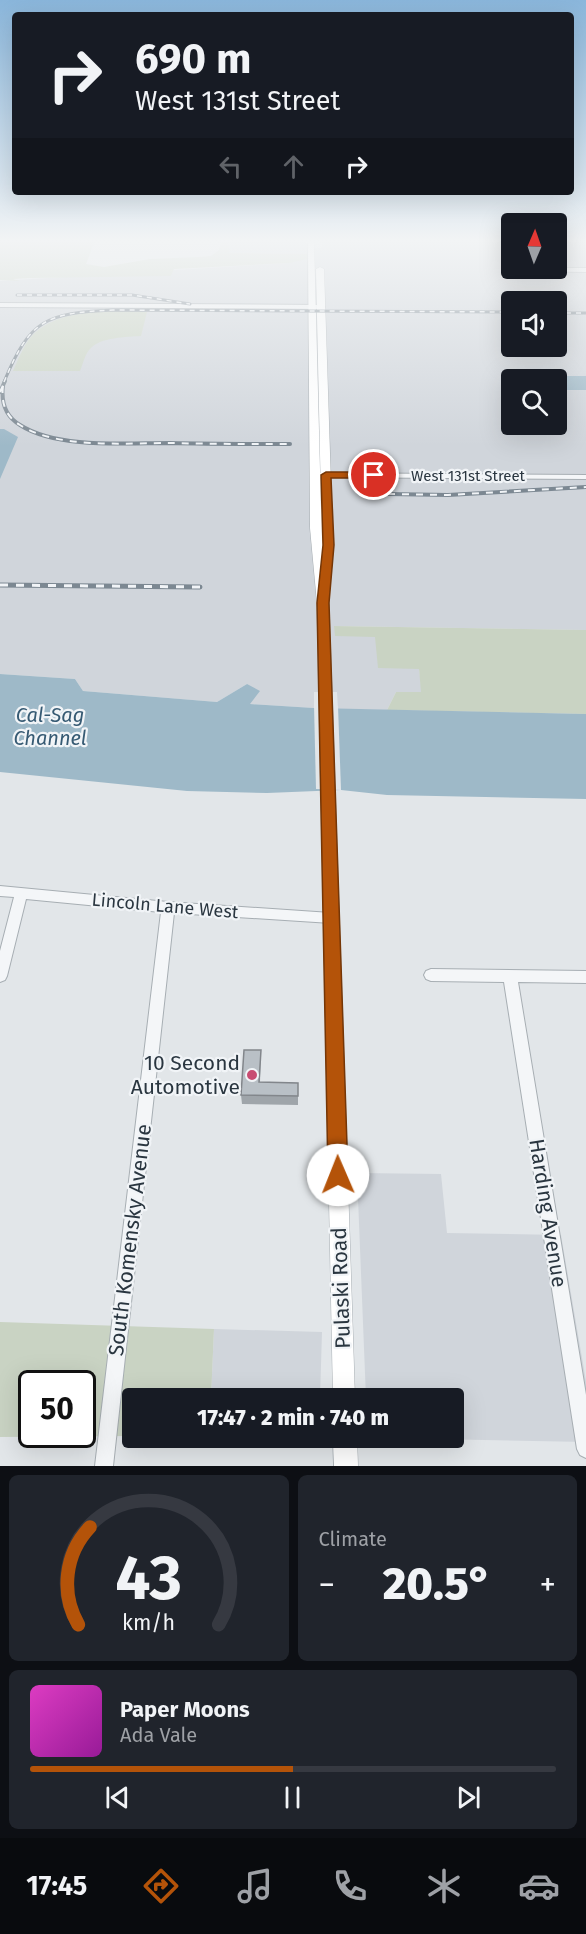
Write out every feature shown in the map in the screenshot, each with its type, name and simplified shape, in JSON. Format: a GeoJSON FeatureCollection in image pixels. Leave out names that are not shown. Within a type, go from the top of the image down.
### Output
{"type":"FeatureCollection","features":[{"type":"Feature","properties":{"kind":"main road","name":"Pulaski Road"},"geometry":{"type":"LineString","coordinates":[[317,308],[320,475],[315,544],[323,603],[344,1388]]}},
{"type":"Feature","properties":{"kind":"main road"},"geometry":{"type":"LineString","coordinates":[[345,1448],[346,1466]]}},
{"type":"Feature","properties":{"kind":"street","name":"West 131st Street"},"geometry":{"type":"LineString","coordinates":[[320,475],[586,477]]}},
{"type":"Feature","properties":{"kind":"street","name":"Lincoln Lane West"},"geometry":{"type":"LineString","coordinates":[[0,891],[168,907],[331,918]]}},
{"type":"Feature","properties":{"kind":"street"},"geometry":{"type":"LineString","coordinates":[[0,976],[21,893]]}},
{"type":"Feature","properties":{"kind":"street","name":"South Komensky Avenue"},"geometry":{"type":"LineString","coordinates":[[104,1466],[168,907]]}},
{"type":"Feature","properties":{"kind":"street"},"geometry":{"type":"LineString","coordinates":[[431,975],[586,977]]}},
{"type":"Feature","properties":{"kind":"street","name":"Harding Avenue"},"geometry":{"type":"LineString","coordinates":[[510,976],[586,1449]]}},
{"type":"Feature","properties":{"kind":"shaded area"},"geometry":{"type":"Polygon","coordinates":[[[0,308],[501,308],[501,357],[567,357],[567,308],[586,308],[586,630],[335,626],[335,636],[375,636],[419,669],[422,693],[396,692],[387,710],[338,709],[337,692],[314,692],[314,708],[249,704],[247,684],[217,702],[83,691],[75,679],[0,674],[0,308]]]}},
{"type":"Feature","properties":{"kind":"shaded area"},"geometry":{"type":"Polygon","coordinates":[[[357,1173],[441,1174],[447,1233],[561,1235],[586,1381],[586,1442],[464,1440],[464,1388],[366,1388],[357,1173]]]}},
{"type":"Feature","properties":{"kind":"shaded area"},"geometry":{"type":"Polygon","coordinates":[[[214,1329],[322,1332],[320,1388],[211,1388],[214,1329]]]}},
{"type":"Feature","properties":{"kind":"green space"},"geometry":{"type":"Polygon","coordinates":[[[117,310],[147,312],[141,336],[114,338],[94,345],[87,354],[80,371],[13,371],[30,338],[48,324],[70,316],[117,310]]]}},
{"type":"Feature","properties":{"kind":"green space"},"geometry":{"type":"Polygon","coordinates":[[[334,626],[586,630],[586,714],[387,710],[396,692],[421,692],[419,669],[378,668],[375,637],[335,636],[334,626]]]}},
{"type":"Feature","properties":{"kind":"green space"},"geometry":{"type":"Polygon","coordinates":[[[0,1322],[214,1329],[211,1388],[122,1388],[122,1436],[96,1436],[96,1370],[18,1370],[18,1437],[0,1437],[0,1322]]]}},
{"type":"Feature","properties":{"kind":"water"},"geometry":{"type":"Polygon","coordinates":[[[567,376],[586,376],[586,390],[567,390],[567,376]]]}},
{"type":"Feature","properties":{"kind":"water"},"geometry":{"type":"Polygon","coordinates":[[[0,429],[18,437],[0,479],[0,429]]]}},
{"type":"Feature","properties":{"kind":"water","name":"Cal-Sag Channel"},"geometry":{"type":"Polygon","coordinates":[[[0,674],[75,679],[83,691],[217,702],[247,684],[260,691],[250,704],[314,708],[586,714],[586,799],[387,795],[341,790],[267,793],[187,791],[0,772],[0,674]]]}},
{"type":"Feature","properties":{"kind":"pier"},"geometry":{"type":"Polygon","coordinates":[[[314,705],[338,706],[341,790],[316,789],[314,705]]]}},
{"type":"Feature","properties":{"kind":"building"},"geometry":{"type":"Polygon","coordinates":[[[244,1050],[261,1050],[259,1082],[298,1083],[298,1096],[241,1095],[244,1050]]]}},
{"type":"Feature","properties":{"kind":"railway"},"geometry":{"type":"LineString","coordinates":[[4,382],[13,361],[32,332],[56,317],[90,311],[501,312]]}},
{"type":"Feature","properties":{"kind":"railway"},"geometry":{"type":"LineString","coordinates":[[567,313],[586,313]]}},
{"type":"Feature","properties":{"kind":"railway"},"geometry":{"type":"LineString","coordinates":[[0,392],[5,381]]}},
{"type":"Feature","properties":{"kind":"railway"},"geometry":{"type":"LineString","coordinates":[[3,386],[4,403],[11,417],[35,433],[53,438],[113,444],[290,444]]}},
{"type":"Feature","properties":{"kind":"railway"},"geometry":{"type":"LineString","coordinates":[[388,494],[448,495],[586,487]]}},
{"type":"Feature","properties":{"kind":"railway"},"geometry":{"type":"LineString","coordinates":[[0,585],[200,587]]}},
{"type":"Feature","properties":{"kind":"place","name":"10 Second Automotive"},"geometry":{"type":"Point","coordinates":[252,1075]}},
{"type":"Feature","properties":{"kind":"route"},"geometry":{"type":"LineString","coordinates":[[338,1175],[323,603],[328,545],[326,475],[374,475]]}}]}
